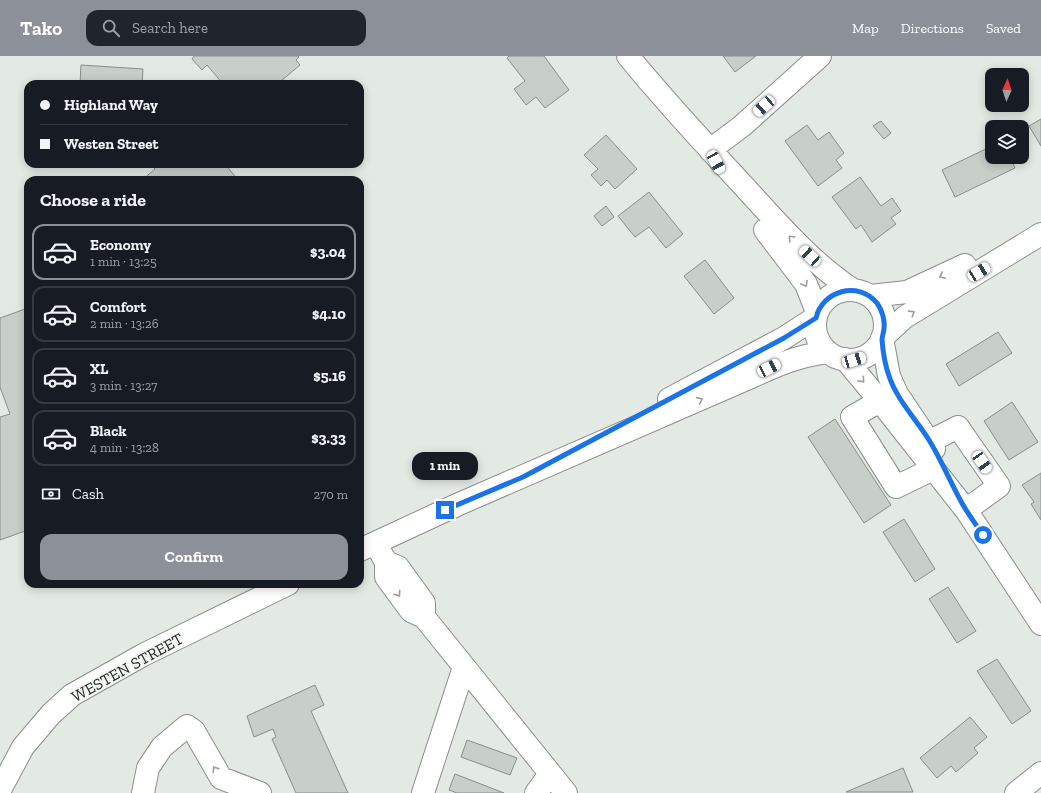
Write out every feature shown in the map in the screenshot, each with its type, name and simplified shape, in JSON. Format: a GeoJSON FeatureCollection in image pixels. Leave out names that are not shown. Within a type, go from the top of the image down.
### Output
{"type":"FeatureCollection","features":[{"type":"Feature","properties":{"kind":"street"},"geometry":{"type":"LineString","coordinates":[[628,56],[710,150],[790,237],[830,275],[877,303],[883,315],[884,329],[882,338],[889,376],[923,444],[933,469],[965,508]]}},
{"type":"Feature","properties":{"kind":"street"},"geometry":{"type":"LineString","coordinates":[[710,150],[742,126],[820,56]]}},
{"type":"Feature","properties":{"kind":"street"},"geometry":{"type":"LineString","coordinates":[[710,150],[728,184],[785,253],[806,284],[816,315],[815,329],[817,338],[923,444],[1041,624]]}},
{"type":"Feature","properties":{"kind":"street"},"geometry":{"type":"LineString","coordinates":[[523,477],[784,338],[816,315],[828,298],[844,290],[862,293],[907,292],[1041,231]]}},
{"type":"Feature","properties":{"kind":"street"},"geometry":{"type":"LineString","coordinates":[[566,793],[424,617],[411,611],[386,577],[386,562],[367,546],[778,364],[809,354],[836,356],[854,360],[871,353],[882,338],[905,317],[1041,234]]}},
{"type":"Feature","properties":{"kind":"street"},"geometry":{"type":"LineString","coordinates":[[880,401],[852,417],[896,487],[933,469]]}},
{"type":"Feature","properties":{"kind":"street"},"geometry":{"type":"LineString","coordinates":[[923,444],[958,427],[998,486],[965,508]]}},
{"type":"Feature","properties":{"kind":"street","name":"WESTEN STREET"},"geometry":{"type":"LineString","coordinates":[[0,790],[23,747],[51,714],[72,695],[143,655],[280,588]]}},
{"type":"Feature","properties":{"kind":"street"},"geometry":{"type":"LineString","coordinates":[[423,793],[464,666]]}},
{"type":"Feature","properties":{"kind":"street"},"geometry":{"type":"LineString","coordinates":[[143,793],[148,768],[162,747],[187,726],[194,730],[221,778],[260,793]]}},
{"type":"Feature","properties":{"kind":"street"},"geometry":{"type":"LineString","coordinates":[[1016,793],[1041,773]]}},
{"type":"Feature","properties":{"kind":"street"},"geometry":{"type":"LineString","coordinates":[[536,793],[550,774]]}},
{"type":"Feature","properties":{"kind":"building"},"geometry":{"type":"Polygon","coordinates":[[[194,56],[298,56],[299,57],[296,60],[300,65],[282,80],[220,80],[207,65],[202,70],[192,59],[194,56]]]}},
{"type":"Feature","properties":{"kind":"building"},"geometry":{"type":"Polygon","coordinates":[[[509,56],[544,56],[569,90],[545,108],[536,97],[526,105],[514,89],[525,81],[507,58],[509,56]]]}},
{"type":"Feature","properties":{"kind":"building"},"geometry":{"type":"Polygon","coordinates":[[[723,56],[756,56],[735,72],[723,56]]]}},
{"type":"Feature","properties":{"kind":"building"},"geometry":{"type":"Polygon","coordinates":[[[81,65],[143,69],[142,80],[80,80],[81,65]]]}},
{"type":"Feature","properties":{"kind":"building"},"geometry":{"type":"Polygon","coordinates":[[[1041,119],[1041,146],[1029,126],[1041,119]]]}},
{"type":"Feature","properties":{"kind":"building"},"geometry":{"type":"Polygon","coordinates":[[[881,121],[891,133],[884,139],[873,126],[881,121]]]}},
{"type":"Feature","properties":{"kind":"building"},"geometry":{"type":"Polygon","coordinates":[[[807,125],[818,140],[829,132],[844,153],[836,160],[842,168],[818,186],[785,141],[807,125]]]}},
{"type":"Feature","properties":{"kind":"building"},"geometry":{"type":"Polygon","coordinates":[[[606,135],[637,169],[615,189],[607,180],[601,186],[591,175],[598,169],[584,155],[606,135]]]}},
{"type":"Feature","properties":{"kind":"building"},"geometry":{"type":"Polygon","coordinates":[[[985,149],[985,164],[1013,164],[1015,168],[955,197],[942,170],[985,149]]]}},
{"type":"Feature","properties":{"kind":"building"},"geometry":{"type":"Polygon","coordinates":[[[154,168],[228,168],[235,176],[147,176],[155,169],[154,168]]]}},
{"type":"Feature","properties":{"kind":"building"},"geometry":{"type":"Polygon","coordinates":[[[860,177],[881,206],[892,198],[901,211],[891,218],[896,224],[872,242],[861,225],[856,229],[832,197],[860,177]]]}},
{"type":"Feature","properties":{"kind":"building"},"geometry":{"type":"Polygon","coordinates":[[[649,192],[683,234],[666,248],[649,227],[635,237],[618,216],[649,192]]]}},
{"type":"Feature","properties":{"kind":"building"},"geometry":{"type":"Polygon","coordinates":[[[606,206],[614,217],[602,226],[594,216],[606,206]]]}},
{"type":"Feature","properties":{"kind":"building"},"geometry":{"type":"Polygon","coordinates":[[[705,260],[734,298],[714,314],[684,276],[705,260]]]}},
{"type":"Feature","properties":{"kind":"building"},"geometry":{"type":"Polygon","coordinates":[[[24,309],[24,531],[0,540],[0,417],[10,414],[0,387],[0,318],[24,309]]]}},
{"type":"Feature","properties":{"kind":"building"},"geometry":{"type":"Polygon","coordinates":[[[998,332],[1012,353],[959,386],[946,364],[998,332]]]}},
{"type":"Feature","properties":{"kind":"building"},"geometry":{"type":"Polygon","coordinates":[[[1012,402],[1038,442],[1009,460],[984,421],[1012,402]]]}},
{"type":"Feature","properties":{"kind":"building"},"geometry":{"type":"Polygon","coordinates":[[[835,419],[891,505],[864,523],[808,437],[835,419]]]}},
{"type":"Feature","properties":{"kind":"building"},"geometry":{"type":"Polygon","coordinates":[[[1041,473],[1041,520],[1031,504],[1034,502],[1022,485],[1041,473]]]}},
{"type":"Feature","properties":{"kind":"building"},"geometry":{"type":"Polygon","coordinates":[[[904,519],[935,569],[915,582],[883,532],[904,519]]]}},
{"type":"Feature","properties":{"kind":"building"},"geometry":{"type":"Polygon","coordinates":[[[948,587],[976,631],[957,643],[929,599],[948,587]]]}},
{"type":"Feature","properties":{"kind":"building"},"geometry":{"type":"Polygon","coordinates":[[[997,659],[1031,711],[1012,724],[977,671],[997,659]]]}},
{"type":"Feature","properties":{"kind":"building"},"geometry":{"type":"Polygon","coordinates":[[[315,685],[324,705],[311,711],[348,793],[296,793],[272,739],[276,737],[273,729],[254,737],[247,716],[315,685]]]}},
{"type":"Feature","properties":{"kind":"building"},"geometry":{"type":"Polygon","coordinates":[[[970,717],[987,737],[974,748],[978,753],[956,772],[951,766],[937,778],[920,758],[970,717]]]}},
{"type":"Feature","properties":{"kind":"building"},"geometry":{"type":"Polygon","coordinates":[[[467,740],[517,758],[510,775],[461,757],[467,740]]]}},
{"type":"Feature","properties":{"kind":"building"},"geometry":{"type":"Polygon","coordinates":[[[903,768],[913,792],[846,792],[903,768]]]}},
{"type":"Feature","properties":{"kind":"building"},"geometry":{"type":"Polygon","coordinates":[[[455,774],[504,793],[457,793],[449,790],[455,774]]]}},
{"type":"Feature","properties":{"kind":"route"},"geometry":{"type":"LineString","coordinates":[[445,510],[523,477],[784,338],[816,318],[817,312],[828,298],[844,290],[853,290],[870,296],[882,311],[884,320],[882,338],[883,347],[889,376],[897,394],[929,440],[964,507],[983,535]]}}]}
